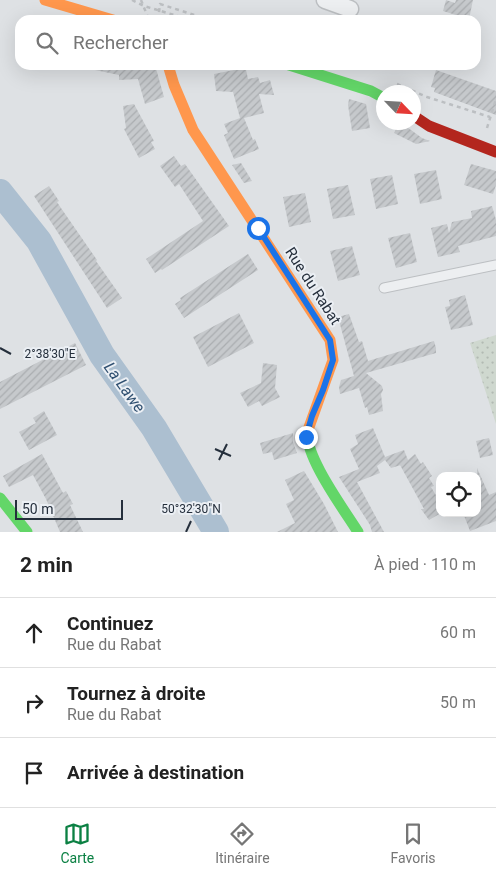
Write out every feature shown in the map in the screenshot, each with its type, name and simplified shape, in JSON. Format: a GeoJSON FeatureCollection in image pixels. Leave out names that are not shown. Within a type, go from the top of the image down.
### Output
{"type":"FeatureCollection","features":[{"type":"Feature","properties":{"kind":"street"},"geometry":{"type":"LineString","coordinates":[[45,0],[96,15]]}},
{"type":"Feature","properties":{"kind":"street"},"geometry":{"type":"LineString","coordinates":[[325,0],[350,9]]}},
{"type":"Feature","properties":{"kind":"street","name":"Rue du Rabat"},"geometry":{"type":"LineString","coordinates":[[169,70],[174,86],[193,130],[330,340],[333,360],[306,437],[318,469],[358,532]]}},
{"type":"Feature","properties":{"kind":"street"},"geometry":{"type":"LineString","coordinates":[[305,70],[376,94]]}},
{"type":"Feature","properties":{"kind":"street"},"geometry":{"type":"LineString","coordinates":[[421,121],[429,126],[496,152]]}},
{"type":"Feature","properties":{"kind":"street"},"geometry":{"type":"LineString","coordinates":[[0,498],[27,532]]}},
{"type":"Feature","properties":{"kind":"lane"},"geometry":{"type":"LineString","coordinates":[[384,288],[496,265]]}},
{"type":"Feature","properties":{"kind":"path"},"geometry":{"type":"LineString","coordinates":[[132,0],[144,6],[175,15]]}},
{"type":"Feature","properties":{"kind":"path"},"geometry":{"type":"LineString","coordinates":[[142,0],[147,15]]}},
{"type":"Feature","properties":{"kind":"path"},"geometry":{"type":"LineString","coordinates":[[158,15],[160,4],[194,15]]}},
{"type":"Feature","properties":{"kind":"path"},"geometry":{"type":"LineString","coordinates":[[390,81],[427,97],[490,117]]}},
{"type":"Feature","properties":{"kind":"path"},"geometry":{"type":"LineString","coordinates":[[482,147],[496,99]]}},
{"type":"Feature","properties":{"kind":"shaded area"},"geometry":{"type":"Polygon","coordinates":[[[496,335],[496,424],[470,343],[496,335]]]}},
{"type":"Feature","properties":{"kind":"building"},"geometry":{"type":"Polygon","coordinates":[[[446,0],[455,3],[456,0],[473,0],[470,15],[456,15],[443,11],[446,0]]]}},
{"type":"Feature","properties":{"kind":"building"},"geometry":{"type":"Polygon","coordinates":[[[95,70],[156,70],[164,97],[145,104],[138,79],[119,80],[119,75],[95,70]]]}},
{"type":"Feature","properties":{"kind":"building"},"geometry":{"type":"Polygon","coordinates":[[[246,70],[248,79],[258,77],[260,83],[270,80],[274,95],[259,94],[264,113],[244,118],[259,149],[234,159],[224,135],[228,133],[224,124],[240,118],[233,92],[216,91],[214,74],[246,70]]]}},
{"type":"Feature","properties":{"kind":"building"},"geometry":{"type":"Polygon","coordinates":[[[436,70],[496,91],[496,115],[434,92],[435,88],[431,87],[436,70]]]}},
{"type":"Feature","properties":{"kind":"building"},"geometry":{"type":"Polygon","coordinates":[[[349,99],[366,104],[370,128],[352,131],[348,105],[349,99]]]}},
{"type":"Feature","properties":{"kind":"building"},"geometry":{"type":"Polygon","coordinates":[[[134,104],[154,141],[151,142],[155,149],[139,158],[124,129],[126,128],[123,106],[134,104]]]}},
{"type":"Feature","properties":{"kind":"building"},"geometry":{"type":"Polygon","coordinates":[[[396,130],[411,130],[430,141],[416,144],[394,133],[396,130]]]}},
{"type":"Feature","properties":{"kind":"building"},"geometry":{"type":"Polygon","coordinates":[[[174,156],[181,166],[185,164],[229,226],[155,273],[146,259],[203,221],[179,184],[175,187],[160,166],[174,156]]]}},
{"type":"Feature","properties":{"kind":"building"},"geometry":{"type":"Polygon","coordinates":[[[241,163],[252,181],[244,183],[232,165],[241,163]]]}},
{"type":"Feature","properties":{"kind":"building"},"geometry":{"type":"Polygon","coordinates":[[[471,164],[496,171],[496,185],[493,194],[464,185],[471,164]]]}},
{"type":"Feature","properties":{"kind":"building"},"geometry":{"type":"Polygon","coordinates":[[[436,170],[442,199],[420,204],[414,174],[436,170]]]}},
{"type":"Feature","properties":{"kind":"building"},"geometry":{"type":"Polygon","coordinates":[[[392,175],[398,204],[376,209],[370,179],[392,175]]]}},
{"type":"Feature","properties":{"kind":"building"},"geometry":{"type":"Polygon","coordinates":[[[348,185],[355,215],[333,219],[327,189],[348,185]]]}},
{"type":"Feature","properties":{"kind":"building"},"geometry":{"type":"Polygon","coordinates":[[[49,186],[59,201],[57,202],[122,298],[107,308],[34,196],[49,186]]]}},
{"type":"Feature","properties":{"kind":"building"},"geometry":{"type":"Polygon","coordinates":[[[305,193],[311,222],[289,227],[283,197],[305,193]]]}},
{"type":"Feature","properties":{"kind":"building"},"geometry":{"type":"Polygon","coordinates":[[[492,206],[496,220],[496,236],[458,246],[460,252],[438,257],[431,228],[447,224],[449,233],[452,222],[472,218],[471,211],[492,206]]]}},
{"type":"Feature","properties":{"kind":"building"},"geometry":{"type":"Polygon","coordinates":[[[410,233],[417,262],[396,268],[388,238],[410,233]]]}},
{"type":"Feature","properties":{"kind":"building"},"geometry":{"type":"Polygon","coordinates":[[[352,246],[360,275],[338,281],[330,251],[352,246]]]}},
{"type":"Feature","properties":{"kind":"building"},"geometry":{"type":"Polygon","coordinates":[[[248,254],[258,270],[184,318],[175,304],[181,300],[180,298],[248,254]]]}},
{"type":"Feature","properties":{"kind":"building"},"geometry":{"type":"Polygon","coordinates":[[[465,295],[473,325],[451,330],[445,307],[450,306],[449,300],[465,295]]]}},
{"type":"Feature","properties":{"kind":"building"},"geometry":{"type":"Polygon","coordinates":[[[239,313],[254,343],[208,367],[193,337],[239,313]]]}},
{"type":"Feature","properties":{"kind":"building"},"geometry":{"type":"Polygon","coordinates":[[[349,314],[359,342],[362,341],[368,361],[434,341],[436,348],[436,353],[366,373],[382,386],[383,390],[381,394],[383,411],[369,415],[359,388],[340,394],[341,380],[354,376],[338,317],[349,314]]]}},
{"type":"Feature","properties":{"kind":"building"},"geometry":{"type":"Polygon","coordinates":[[[75,343],[86,365],[0,409],[0,382],[75,343]]]}},
{"type":"Feature","properties":{"kind":"building"},"geometry":{"type":"Polygon","coordinates":[[[263,363],[277,365],[275,388],[280,397],[262,406],[259,401],[248,407],[240,393],[261,383],[263,363]]]}},
{"type":"Feature","properties":{"kind":"building"},"geometry":{"type":"Polygon","coordinates":[[[44,411],[57,435],[29,450],[19,432],[36,423],[33,418],[44,411]]]}},
{"type":"Feature","properties":{"kind":"building"},"geometry":{"type":"Polygon","coordinates":[[[373,428],[385,457],[404,450],[408,460],[415,454],[432,476],[429,478],[434,486],[431,487],[436,495],[436,516],[429,520],[421,509],[424,509],[400,465],[391,468],[385,460],[377,466],[380,473],[357,482],[384,532],[372,532],[370,525],[339,477],[359,469],[350,449],[358,444],[355,435],[373,428]]]}},
{"type":"Feature","properties":{"kind":"building"},"geometry":{"type":"Polygon","coordinates":[[[293,433],[293,442],[297,453],[274,460],[272,452],[263,454],[260,443],[293,433]]]}},
{"type":"Feature","properties":{"kind":"building"},"geometry":{"type":"Polygon","coordinates":[[[489,438],[493,455],[480,458],[476,441],[489,438]]]}},
{"type":"Feature","properties":{"kind":"building"},"geometry":{"type":"Polygon","coordinates":[[[42,454],[63,493],[66,491],[73,504],[70,505],[83,532],[60,532],[33,475],[9,487],[3,476],[42,454]]]}},
{"type":"Feature","properties":{"kind":"building"},"geometry":{"type":"Polygon","coordinates":[[[304,471],[338,532],[277,532],[295,523],[286,504],[294,500],[285,480],[304,471]]]}},
{"type":"Feature","properties":{"kind":"building"},"geometry":{"type":"Polygon","coordinates":[[[481,477],[489,495],[496,492],[496,521],[470,531],[465,517],[481,517],[481,477]]]}},
{"type":"Feature","properties":{"kind":"waterway","name":"La Lawe"},"geometry":{"type":"LineString","coordinates":[[0,192],[39,241],[102,355],[154,428],[216,532]]}},
{"type":"Feature","properties":{"kind":"traffic: fast"},"geometry":{"type":"LineString","coordinates":[[305,70],[376,94]]}},
{"type":"Feature","properties":{"kind":"traffic: fast"},"geometry":{"type":"LineString","coordinates":[[308,430],[311,453],[326,482],[358,532]]}},
{"type":"Feature","properties":{"kind":"traffic: fast"},"geometry":{"type":"LineString","coordinates":[[0,498],[27,532]]}},
{"type":"Feature","properties":{"kind":"traffic: slow"},"geometry":{"type":"LineString","coordinates":[[45,0],[96,15]]}},
{"type":"Feature","properties":{"kind":"traffic: slow"},"geometry":{"type":"LineString","coordinates":[[170,70],[193,130],[330,340],[333,360],[308,430]]}},
{"type":"Feature","properties":{"kind":"traffic: jam"},"geometry":{"type":"LineString","coordinates":[[421,121],[429,126],[496,152]]}},
{"type":"Feature","properties":{"kind":"route"},"geometry":{"type":"LineString","coordinates":[[258,228],[330,340],[333,360],[306,437]]}}]}
